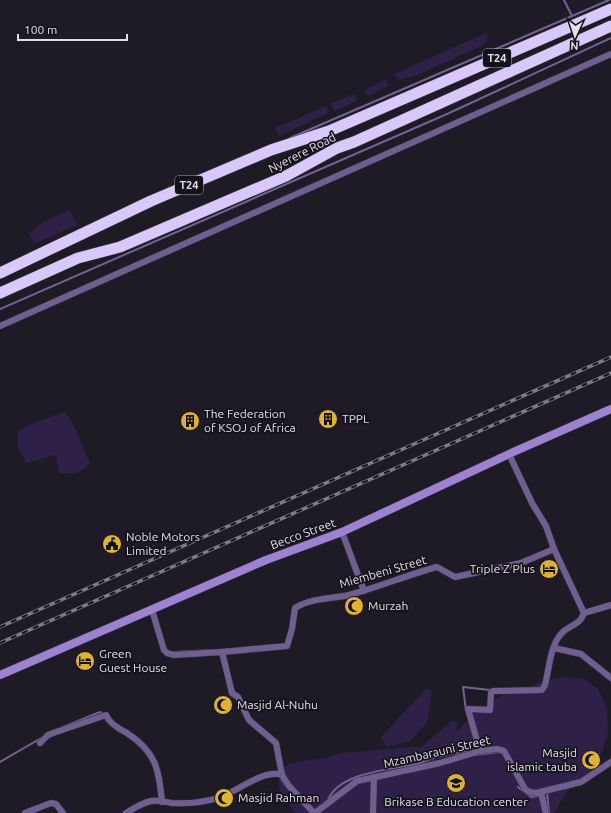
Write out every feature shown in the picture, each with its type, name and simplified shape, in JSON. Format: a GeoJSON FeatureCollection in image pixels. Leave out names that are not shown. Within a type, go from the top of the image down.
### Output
{"type":"FeatureCollection","features":[{"type":"Feature","properties":{"kind":"highway","name":"Nyerere Road"},"geometry":{"type":"LineString","coordinates":[[0,273],[151,200],[271,150],[329,131],[611,9]]}},
{"type":"Feature","properties":{"kind":"highway","name":"Nyerere Road"},"geometry":{"type":"LineString","coordinates":[[0,293],[78,258],[120,247],[286,176],[337,148],[354,142],[611,26]]}},
{"type":"Feature","properties":{"kind":"street"},"geometry":{"type":"LineString","coordinates":[[0,326],[611,54]]}},
{"type":"Feature","properties":{"kind":"street","name":"Becco Street"},"geometry":{"type":"LineString","coordinates":[[0,675],[266,560],[342,532],[509,454],[611,409]]}},
{"type":"Feature","properties":{"kind":"street"},"geometry":{"type":"LineString","coordinates":[[509,454],[532,502],[546,526],[554,549],[584,613]]}},
{"type":"Feature","properties":{"kind":"street"},"geometry":{"type":"LineString","coordinates":[[342,532],[364,591]]}},
{"type":"Feature","properties":{"kind":"street","name":"Miembeni Street"},"geometry":{"type":"LineString","coordinates":[[222,652],[287,646],[292,629],[295,608],[324,598],[343,596],[364,591],[437,567],[456,576],[495,570],[521,564],[554,549]]}},
{"type":"Feature","properties":{"kind":"street"},"geometry":{"type":"LineString","coordinates":[[480,751],[468,709],[490,710],[491,693],[493,691],[542,690],[545,685],[554,648],[560,634],[578,623],[584,613],[611,605]]}},
{"type":"Feature","properties":{"kind":"street"},"geometry":{"type":"LineString","coordinates":[[152,610],[166,653],[222,652],[232,693],[238,698],[249,720],[276,743],[282,775],[288,786],[314,813],[357,781],[374,777]]}},
{"type":"Feature","properties":{"kind":"street"},"geometry":{"type":"LineString","coordinates":[[554,648],[582,654],[611,678]]}},
{"type":"Feature","properties":{"kind":"street"},"geometry":{"type":"LineString","coordinates":[[40,743],[48,735],[106,715],[117,727],[134,738],[152,756],[160,777],[162,802]]}},
{"type":"Feature","properties":{"kind":"street","name":"Mzambarauni Street"},"geometry":{"type":"LineString","coordinates":[[373,813],[374,777],[440,763],[480,751],[497,749],[504,751],[525,789],[530,792],[541,793]]}},
{"type":"Feature","properties":{"kind":"street"},"geometry":{"type":"LineString","coordinates":[[546,813],[541,793],[581,782],[611,762]]}},
{"type":"Feature","properties":{"kind":"street"},"geometry":{"type":"LineString","coordinates":[[126,813],[151,801],[174,803],[205,801],[235,791],[262,776],[275,774],[282,775]]}},
{"type":"Feature","properties":{"kind":"street"},"geometry":{"type":"LineString","coordinates":[[25,813],[51,803],[56,804],[63,813]]}},
{"type":"Feature","properties":{"kind":"shaded area"},"geometry":{"type":"Polygon","coordinates":[[[486,33],[488,36],[487,41],[481,46],[420,74],[399,80],[394,74],[486,33]]]}},
{"type":"Feature","properties":{"kind":"shaded area"},"geometry":{"type":"Polygon","coordinates":[[[387,79],[388,86],[371,95],[366,95],[364,90],[387,79]]]}},
{"type":"Feature","properties":{"kind":"shaded area"},"geometry":{"type":"Polygon","coordinates":[[[354,94],[357,101],[334,111],[331,103],[354,94]]]}},
{"type":"Feature","properties":{"kind":"shaded area"},"geometry":{"type":"Polygon","coordinates":[[[326,106],[328,113],[279,136],[275,128],[326,106]]]}},
{"type":"Feature","properties":{"kind":"shaded area"},"geometry":{"type":"Polygon","coordinates":[[[69,210],[77,225],[34,244],[29,234],[42,223],[69,210]]]}},
{"type":"Feature","properties":{"kind":"shaded area"},"geometry":{"type":"Polygon","coordinates":[[[64,412],[72,422],[90,463],[79,472],[68,474],[59,473],[56,455],[26,463],[18,447],[17,432],[28,425],[64,412]]]}},
{"type":"Feature","properties":{"kind":"shaded area"},"geometry":{"type":"Polygon","coordinates":[[[563,677],[583,679],[598,689],[607,709],[608,734],[594,774],[568,790],[554,813],[296,813],[282,795],[279,785],[280,774],[288,764],[325,758],[341,753],[415,747],[420,748],[452,721],[457,722],[457,732],[468,719],[493,700],[503,695],[514,694],[543,681],[563,677]]]}},
{"type":"Feature","properties":{"kind":"shaded area"},"geometry":{"type":"Polygon","coordinates":[[[427,688],[432,692],[427,722],[411,741],[386,747],[381,737],[427,688]]]}},
{"type":"Feature","properties":{"kind":"waterway"},"geometry":{"type":"LineString","coordinates":[[564,0],[572,16]]}},
{"type":"Feature","properties":{"kind":"waterway"},"geometry":{"type":"LineString","coordinates":[[290,138],[609,0]]}},
{"type":"Feature","properties":{"kind":"waterway"},"geometry":{"type":"LineString","coordinates":[[0,309],[447,114],[611,38]]}},
{"type":"Feature","properties":{"kind":"waterway"},"geometry":{"type":"LineString","coordinates":[[175,652],[213,650]]}},
{"type":"Feature","properties":{"kind":"waterway"},"geometry":{"type":"LineString","coordinates":[[466,711],[463,687],[490,690]]}},
{"type":"Feature","properties":{"kind":"waterway"},"geometry":{"type":"LineString","coordinates":[[63,727],[100,712],[104,715]]}},
{"type":"Feature","properties":{"kind":"waterway"},"geometry":{"type":"LineString","coordinates":[[0,762],[43,737]]}},
{"type":"Feature","properties":{"kind":"waterway"},"geometry":{"type":"LineString","coordinates":[[328,800],[334,791],[343,783],[354,778],[472,750]]}},
{"type":"Feature","properties":{"kind":"waterway"},"geometry":{"type":"LineString","coordinates":[[475,755],[499,752]]}},
{"type":"Feature","properties":{"kind":"waterway"},"geometry":{"type":"LineString","coordinates":[[280,777],[285,785]]}},
{"type":"Feature","properties":{"kind":"waterway"},"geometry":{"type":"LineString","coordinates":[[518,787],[531,797],[538,796]]}},
{"type":"Feature","properties":{"kind":"waterway"},"geometry":{"type":"LineString","coordinates":[[547,792],[549,813]]}},
{"type":"Feature","properties":{"kind":"railway"},"geometry":{"type":"LineString","coordinates":[[0,627],[611,357]]}},
{"type":"Feature","properties":{"kind":"railway"},"geometry":{"type":"LineString","coordinates":[[0,643],[611,373]]}},
{"type":"Feature","properties":{"kind":"place","name":"TPPL"},"geometry":{"type":"Point","coordinates":[328,419]}},
{"type":"Feature","properties":{"kind":"place","name":"The Federation of KSOJ of Africa"},"geometry":{"type":"Point","coordinates":[190,421]}},
{"type":"Feature","properties":{"kind":"place","name":"Noble Motors Limited"},"geometry":{"type":"Point","coordinates":[112,544]}},
{"type":"Feature","properties":{"kind":"place","name":"Triple Z Plus"},"geometry":{"type":"Point","coordinates":[549,569]}},
{"type":"Feature","properties":{"kind":"place","name":"Murzah"},"geometry":{"type":"Point","coordinates":[354,606]}},
{"type":"Feature","properties":{"kind":"place","name":"Green Guest House"},"geometry":{"type":"Point","coordinates":[85,661]}},
{"type":"Feature","properties":{"kind":"place","name":"Masjid Al-Nuhu"},"geometry":{"type":"Point","coordinates":[223,705]}},
{"type":"Feature","properties":{"kind":"place","name":"Masjid islamic tauba"},"geometry":{"type":"Point","coordinates":[591,760]}},
{"type":"Feature","properties":{"kind":"place","name":"Brikase B Education center"},"geometry":{"type":"Point","coordinates":[456,783]}},
{"type":"Feature","properties":{"kind":"place","name":"Masjid Rahman"},"geometry":{"type":"Point","coordinates":[224,798]}}]}
